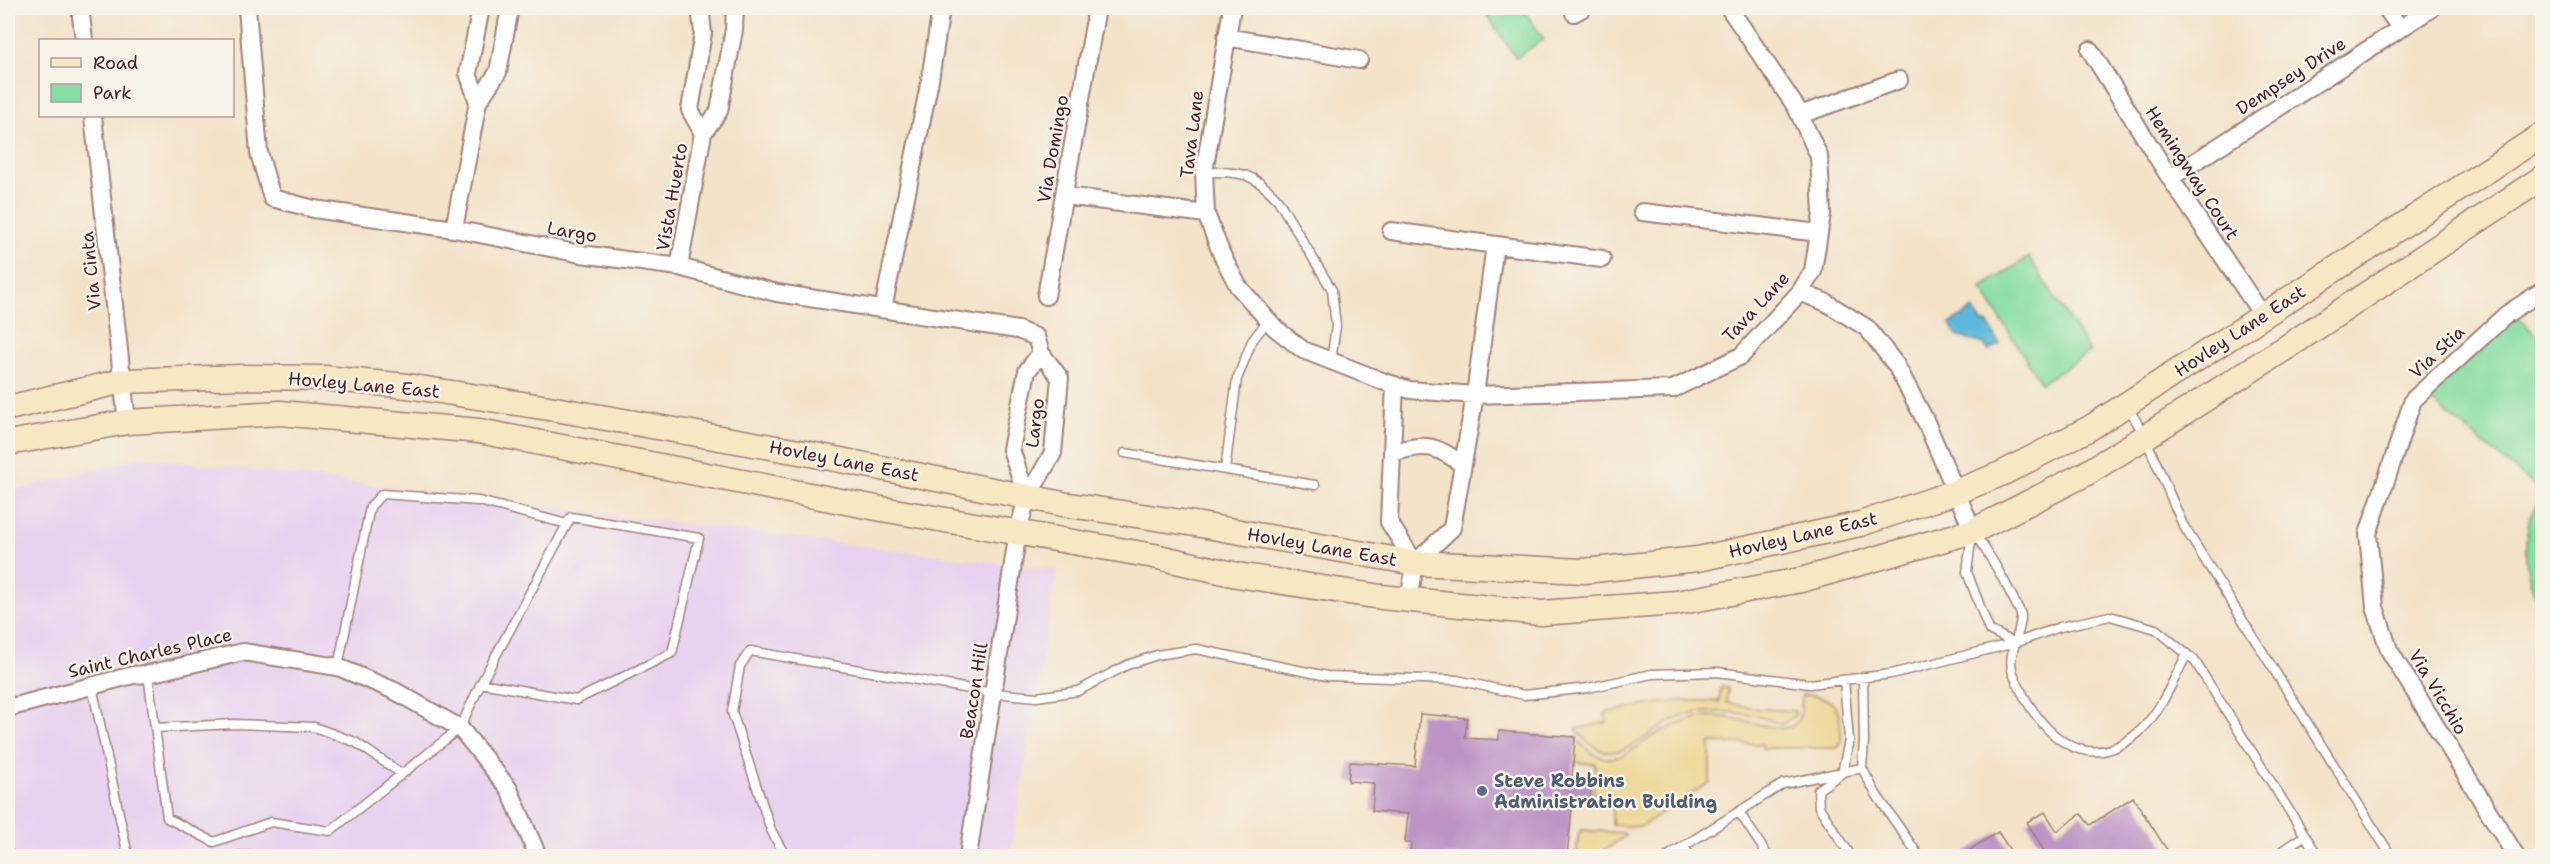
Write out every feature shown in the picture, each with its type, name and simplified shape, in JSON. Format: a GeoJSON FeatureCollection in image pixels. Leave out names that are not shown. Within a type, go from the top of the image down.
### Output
{"type":"FeatureCollection","features":[{"type":"Feature","properties":{"kind":"main road","name":"Hovley Lane East"},"geometry":{"type":"LineString","coordinates":[[8,408],[123,381],[242,377],[324,378],[407,386],[805,453],[1027,498],[1195,524],[1415,563],[1584,571],[1698,559],[1860,524],[1956,492],[2003,473],[2080,433],[2127,404],[2542,135]]}},
{"type":"Feature","properties":{"kind":"main road","name":"Hovley Lane East"},"geometry":{"type":"LineString","coordinates":[[8,443],[127,422],[280,413],[479,431],[731,481],[1154,556],[1237,575],[1410,601],[1541,613],[1676,603],[1801,580],[1972,531],[2085,474],[2145,437],[2287,347],[2542,178]]}},
{"type":"Feature","properties":{"kind":"street"},"geometry":{"type":"LineString","coordinates":[[80,8],[84,39]]}},
{"type":"Feature","properties":{"kind":"street","name":"Largo"},"geometry":{"type":"LineString","coordinates":[[247,8],[260,153],[272,198],[314,209],[454,229],[580,254],[679,267],[777,293],[1018,330],[1036,337],[1041,353],[1059,378],[1053,453],[1027,498],[1018,531]]}},
{"type":"Feature","properties":{"kind":"street"},"geometry":{"type":"LineString","coordinates":[[478,102],[468,73],[481,8]]}},
{"type":"Feature","properties":{"kind":"street"},"geometry":{"type":"LineString","coordinates":[[454,229],[478,102],[498,72],[510,8]]}},
{"type":"Feature","properties":{"kind":"street","name":"Vista Huerto"},"geometry":{"type":"LineString","coordinates":[[703,133],[690,110],[703,33],[701,16],[704,8]]}},
{"type":"Feature","properties":{"kind":"street","name":"Vista Huerto"},"geometry":{"type":"LineString","coordinates":[[679,267],[703,133],[719,111],[734,30],[735,8]]}},
{"type":"Feature","properties":{"kind":"street"},"geometry":{"type":"LineString","coordinates":[[883,309],[930,80],[941,8]]}},
{"type":"Feature","properties":{"kind":"street","name":"Via Domingo"},"geometry":{"type":"LineString","coordinates":[[1046,296],[1097,8]]}},
{"type":"Feature","properties":{"kind":"street","name":"Tava Lane"},"geometry":{"type":"LineString","coordinates":[[1232,8],[1204,172],[1206,214],[1222,255],[1238,286],[1275,328],[1303,350],[1410,390],[1475,396],[1673,389],[1741,356],[1800,292],[1812,271],[1822,214],[1819,156],[1800,116],[1728,8]]}},
{"type":"Feature","properties":{"kind":"street"},"geometry":{"type":"LineString","coordinates":[[2386,8],[2400,28]]}},
{"type":"Feature","properties":{"kind":"street","name":"Dempsey Drive"},"geometry":{"type":"LineString","coordinates":[[2170,178],[2432,8]]}},
{"type":"Feature","properties":{"kind":"street"},"geometry":{"type":"LineString","coordinates":[[1226,37],[1359,60]]}},
{"type":"Feature","properties":{"kind":"street","name":"Hemingway Court"},"geometry":{"type":"LineString","coordinates":[[2090,50],[2170,178],[2263,316]]}},
{"type":"Feature","properties":{"kind":"street"},"geometry":{"type":"LineString","coordinates":[[1800,116],[1899,80]]}},
{"type":"Feature","properties":{"kind":"street","name":"Via Cinta"},"geometry":{"type":"LineString","coordinates":[[93,117],[127,422]]}},
{"type":"Feature","properties":{"kind":"street"},"geometry":{"type":"LineString","coordinates":[[1065,196],[1206,214]]}},
{"type":"Feature","properties":{"kind":"street"},"geometry":{"type":"LineString","coordinates":[[1642,212],[1819,233]]}},
{"type":"Feature","properties":{"kind":"street"},"geometry":{"type":"LineString","coordinates":[[1391,231],[1602,258]]}},
{"type":"Feature","properties":{"kind":"street"},"geometry":{"type":"LineString","coordinates":[[1410,601],[1415,563],[1452,528],[1475,396],[1495,245]]}},
{"type":"Feature","properties":{"kind":"street","name":"Via Stia"},"geometry":{"type":"LineString","coordinates":[[2368,534],[2413,400],[2507,314],[2542,291]]}},
{"type":"Feature","properties":{"kind":"street"},"geometry":{"type":"LineString","coordinates":[[1800,292],[1827,303],[1867,328],[1896,365],[1925,420],[1972,531]]}},
{"type":"Feature","properties":{"kind":"street","name":"Largo"},"geometry":{"type":"LineString","coordinates":[[1027,498],[1011,448],[1027,371],[1041,353]]}},
{"type":"Feature","properties":{"kind":"street"},"geometry":{"type":"LineString","coordinates":[[1395,385],[1389,522],[1415,563]]}},
{"type":"Feature","properties":{"kind":"street"},"geometry":{"type":"LineString","coordinates":[[1392,453],[1417,446],[1434,447],[1463,465]]}},
{"type":"Feature","properties":{"kind":"street","name":"Beacon Hill"},"geometry":{"type":"LineString","coordinates":[[968,856],[1018,531]]}},
{"type":"Feature","properties":{"kind":"street","name":"Via Vicchio"},"geometry":{"type":"LineString","coordinates":[[2368,534],[2374,607],[2389,650],[2516,856]]}},
{"type":"Feature","properties":{"kind":"street","name":"Saint Charles Place"},"geometry":{"type":"LineString","coordinates":[[8,708],[133,675],[148,674],[243,652],[338,667],[395,691],[460,729],[509,789],[538,856]]}},
{"type":"Feature","properties":{"kind":"lane"},"geometry":{"type":"LineString","coordinates":[[1204,172],[1239,172],[1268,188],[1278,200],[1332,290],[1336,326],[1330,361]]}},
{"type":"Feature","properties":{"kind":"lane"},"geometry":{"type":"LineString","coordinates":[[1225,470],[1237,379],[1252,341],[1268,320]]}},
{"type":"Feature","properties":{"kind":"lane"},"geometry":{"type":"LineString","coordinates":[[2127,404],[2145,437],[2183,525],[2391,856]]}},
{"type":"Feature","properties":{"kind":"lane"},"geometry":{"type":"LineString","coordinates":[[1125,453],[1315,485]]}},
{"type":"Feature","properties":{"kind":"lane"},"geometry":{"type":"LineString","coordinates":[[338,667],[370,507],[382,494],[479,501],[567,524]]}},
{"type":"Feature","properties":{"kind":"lane"},"geometry":{"type":"LineString","coordinates":[[148,674],[167,818],[214,842],[271,822],[330,831],[460,729],[481,683],[571,518],[699,538],[672,653],[576,700],[481,683]]}},
{"type":"Feature","properties":{"kind":"lane"},"geometry":{"type":"LineString","coordinates":[[1972,531],[1967,572],[1989,630],[2015,643]]}},
{"type":"Feature","properties":{"kind":"lane"},"geometry":{"type":"LineString","coordinates":[[1972,531],[1994,559],[2021,614],[2012,671],[2043,725],[2061,743],[2090,751],[2110,748],[2127,741],[2140,731],[2154,715],[2187,654]]}},
{"type":"Feature","properties":{"kind":"lane"},"geometry":{"type":"LineString","coordinates":[[785,856],[771,830],[732,712],[740,666],[750,651],[993,693],[1037,697],[1078,691],[1127,665],[1157,655],[1196,649],[1327,676],[1457,680],[1524,694],[1588,688],[1652,674],[1717,672],[1810,684],[1891,674],[2015,643],[2057,627],[2110,616],[2156,629],[2194,660],[2318,856]]}},
{"type":"Feature","properties":{"kind":"lane"},"geometry":{"type":"LineString","coordinates":[[1863,677],[1862,768],[1876,794],[1919,856]]}},
{"type":"Feature","properties":{"kind":"lane"},"geometry":{"type":"LineString","coordinates":[[1844,680],[1849,740],[1842,773],[1818,790],[1819,807],[1851,856]]}},
{"type":"Feature","properties":{"kind":"lane"},"geometry":{"type":"LineString","coordinates":[[92,686],[128,856]]}},
{"type":"Feature","properties":{"kind":"lane"},"geometry":{"type":"LineString","coordinates":[[155,728],[234,724],[314,727],[355,742],[402,774]]}},
{"type":"Feature","properties":{"kind":"lane"},"geometry":{"type":"LineString","coordinates":[[1668,856],[1783,784],[1862,768]]}},
{"type":"Feature","properties":{"kind":"lane"},"geometry":{"type":"LineString","coordinates":[[1739,812],[1768,856]]}},
{"type":"Feature","properties":{"kind":"lane"},"geometry":{"type":"LineString","coordinates":[[2274,856],[2304,836]]}},
{"type":"Feature","properties":{"kind":"lane"},"geometry":{"type":"LineString","coordinates":[[1684,846],[1690,856]]}},
{"type":"Feature","properties":{"kind":"lane"},"geometry":{"type":"LineString","coordinates":[[239,856],[253,856]]}},
{"type":"Feature","properties":{"kind":"shaded area"},"geometry":{"type":"Polygon","coordinates":[[[143,457],[1057,570],[1010,856],[8,856],[8,492],[143,457]]]}},
{"type":"Feature","properties":{"kind":"green space"},"geometry":{"type":"Polygon","coordinates":[[[1482,8],[1522,8],[1544,39],[1516,58],[1482,8]]]}},
{"type":"Feature","properties":{"kind":"green space"},"geometry":{"type":"Polygon","coordinates":[[[2029,257],[2090,352],[2041,383],[1981,288],[2029,257]]]}},
{"type":"Feature","properties":{"kind":"green space"},"geometry":{"type":"Polygon","coordinates":[[[2514,314],[2542,340],[2542,492],[2426,397],[2514,314]]]}},
{"type":"Feature","properties":{"kind":"green space"},"geometry":{"type":"Polygon","coordinates":[[[2542,495],[2542,610],[2529,578],[2526,543],[2530,520],[2542,495]]]}},
{"type":"Feature","properties":{"kind":"sand"},"geometry":{"type":"Polygon","coordinates":[[[1721,687],[1728,688],[1727,703],[1760,709],[1795,711],[1795,715],[1783,724],[1737,713],[1696,713],[1678,718],[1619,751],[1605,752],[1591,745],[1576,729],[1607,722],[1605,713],[1633,707],[1676,702],[1719,702],[1721,687]]]}},
{"type":"Feature","properties":{"kind":"sand"},"geometry":{"type":"Polygon","coordinates":[[[1802,695],[1824,698],[1835,707],[1841,732],[1841,744],[1838,744],[1838,748],[1762,748],[1762,744],[1710,743],[1710,782],[1640,827],[1612,825],[1613,795],[1593,793],[1595,764],[1573,762],[1575,737],[1586,749],[1606,758],[1625,754],[1667,729],[1700,717],[1723,717],[1774,727],[1790,727],[1799,718],[1802,695]]]}},
{"type":"Feature","properties":{"kind":"sand"},"geometry":{"type":"Polygon","coordinates":[[[1581,830],[1625,834],[1624,837],[1595,856],[1576,856],[1581,830]]]}},
{"type":"Feature","properties":{"kind":"water"},"geometry":{"type":"Polygon","coordinates":[[[1973,309],[1982,322],[1988,324],[2000,344],[1989,351],[1984,344],[1957,336],[1950,324],[1973,309]]]}},
{"type":"Feature","properties":{"kind":"building","name":"Steve Robbins Administration Building"},"geometry":{"type":"Polygon","coordinates":[[[1420,714],[1467,718],[1465,738],[1499,740],[1499,731],[1575,737],[1572,778],[1592,779],[1590,801],[1573,799],[1567,856],[1537,853],[1537,856],[1410,856],[1411,843],[1405,843],[1408,814],[1372,811],[1374,783],[1348,781],[1350,762],[1415,766],[1420,714]]]}},
{"type":"Feature","properties":{"kind":"building"},"geometry":{"type":"Polygon","coordinates":[[[2133,797],[2171,856],[2047,856],[2027,822],[2045,812],[2057,831],[2081,814],[2090,825],[2133,797]]]}},
{"type":"Feature","properties":{"kind":"building"},"geometry":{"type":"Polygon","coordinates":[[[1998,832],[2014,856],[1960,856],[1998,832]]]}},
{"type":"Feature","properties":{"kind":"place","name":"Steve Robbins Administration Building"},"geometry":{"type":"Point","coordinates":[1482,791]}}]}
